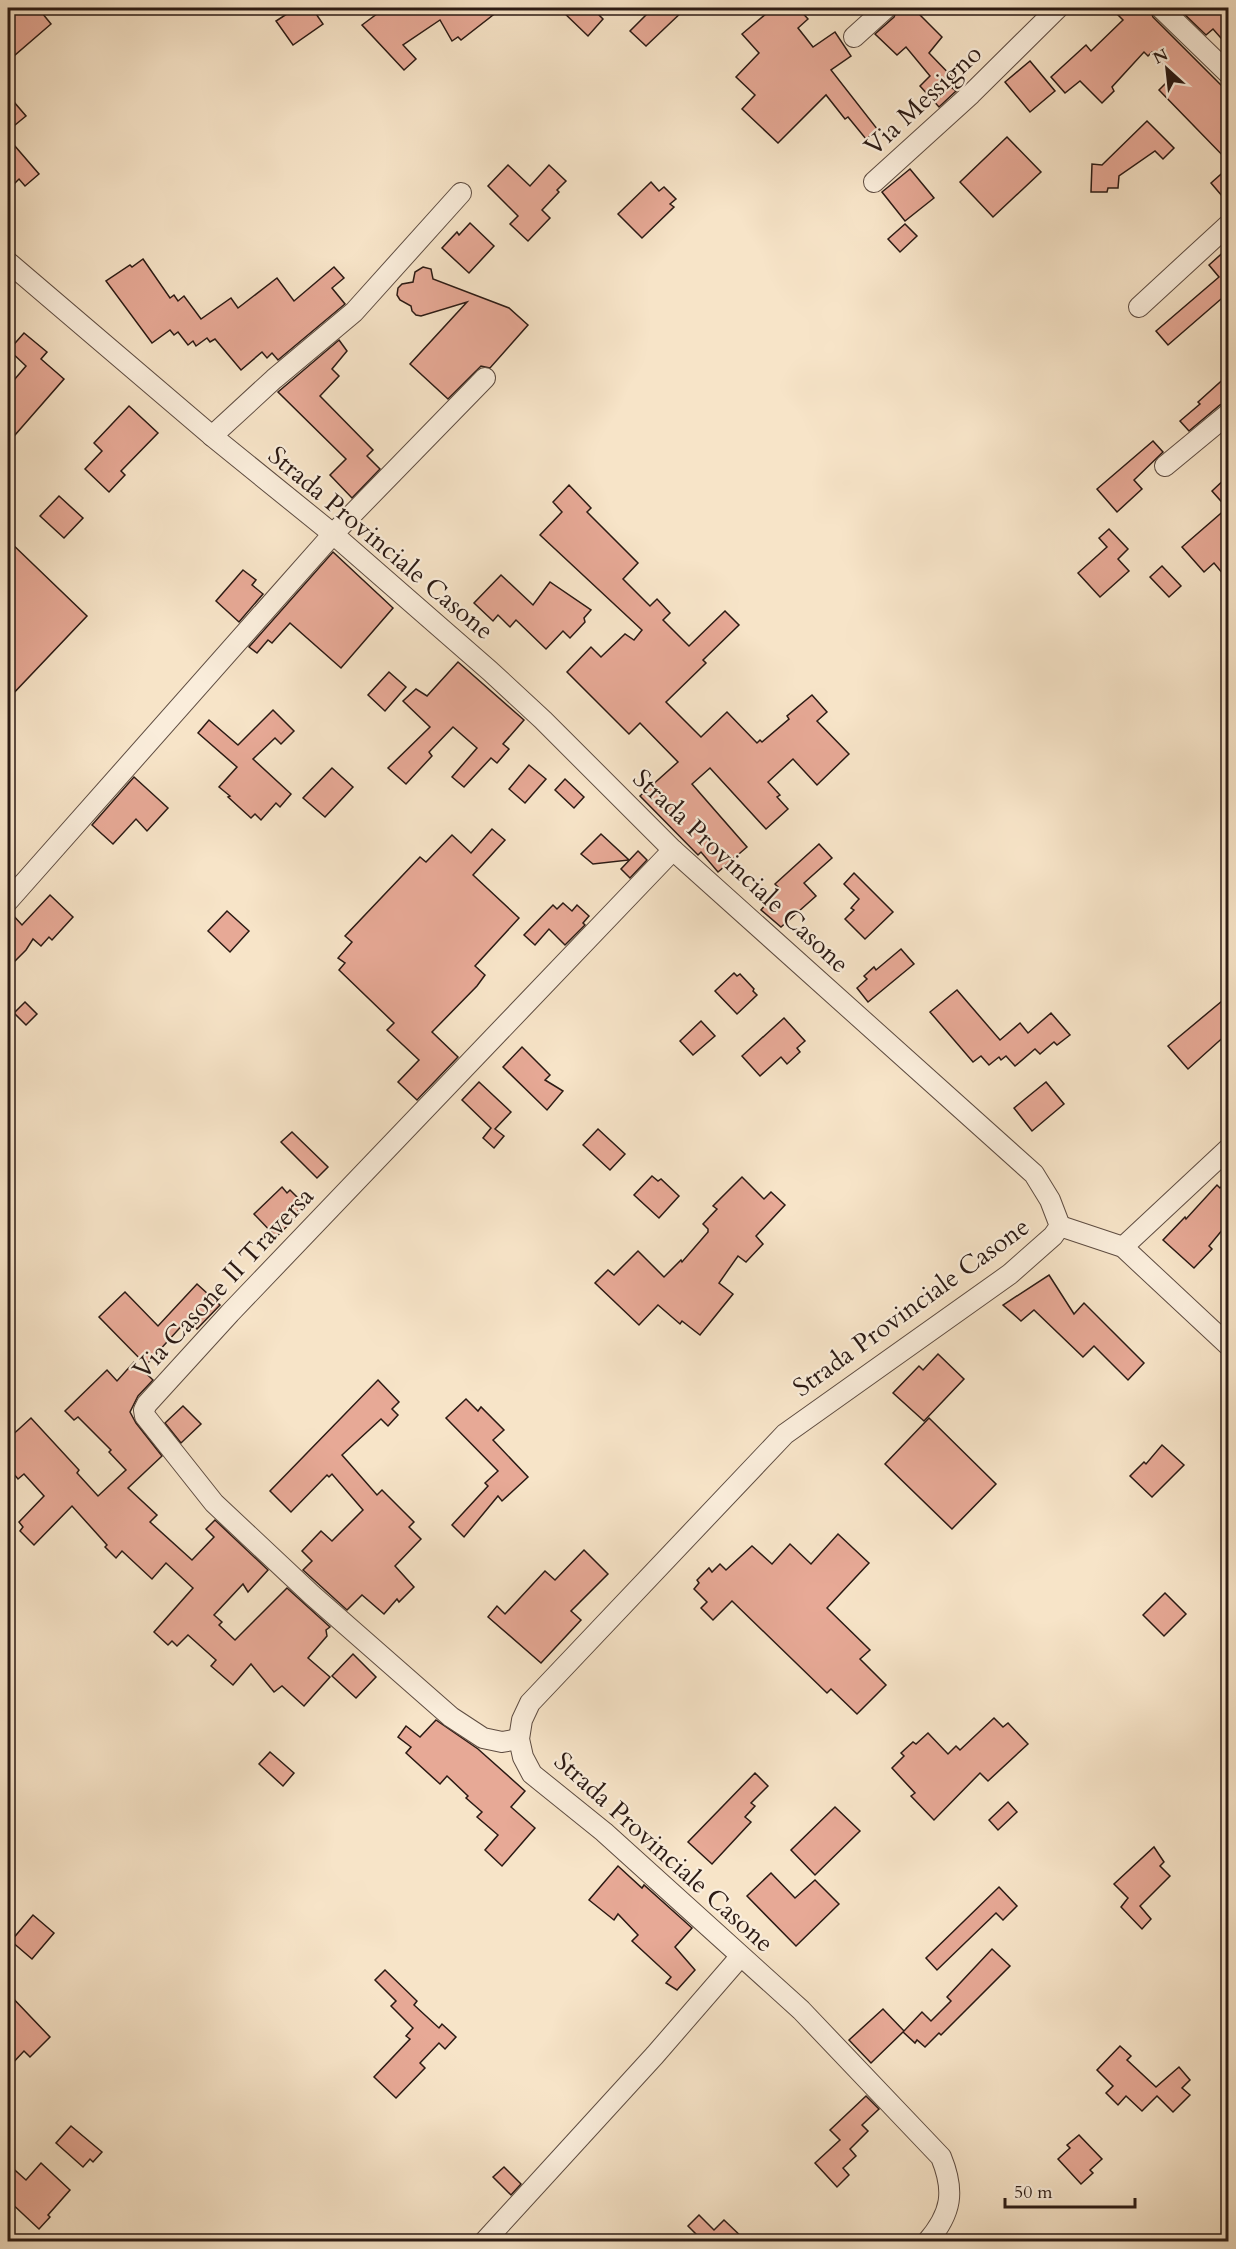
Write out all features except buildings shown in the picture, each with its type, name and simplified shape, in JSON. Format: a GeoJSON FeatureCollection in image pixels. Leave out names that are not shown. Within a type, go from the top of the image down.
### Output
{"type":"FeatureCollection","features":[{"type":"Feature","properties":{"kind":"street"},"geometry":{"type":"LineString","coordinates":[[854,36],[886,8]]}},
{"type":"Feature","properties":{"kind":"street","name":"Via Messigno"},"geometry":{"type":"LineString","coordinates":[[874,182],[971,94],[1058,8]]}},
{"type":"Feature","properties":{"kind":"street"},"geometry":{"type":"LineString","coordinates":[[1161,8],[1228,73]]}},
{"type":"Feature","properties":{"kind":"street"},"geometry":{"type":"LineString","coordinates":[[212,436],[274,379],[354,312],[461,194]]}},
{"type":"Feature","properties":{"kind":"street"},"geometry":{"type":"LineString","coordinates":[[1139,307],[1228,225]]}},
{"type":"Feature","properties":{"kind":"street","name":"Strada Provinciale Casone"},"geometry":{"type":"LineString","coordinates":[[8,262],[212,436],[333,534],[543,720],[673,850],[1034,1174],[1050,1200],[1060,1226],[1053,1236],[1010,1274],[785,1434],[530,1703],[522,1720],[519,1739],[523,1757],[532,1774],[604,1832],[801,2010],[940,2157],[949,2177],[950,2200],[943,2221],[927,2241]]}},
{"type":"Feature","properties":{"kind":"street"},"geometry":{"type":"LineString","coordinates":[[8,901],[333,534],[485,378]]}},
{"type":"Feature","properties":{"kind":"street"},"geometry":{"type":"LineString","coordinates":[[1165,466],[1228,414]]}},
{"type":"Feature","properties":{"kind":"street","name":"Via Casone II Traversa"},"geometry":{"type":"LineString","coordinates":[[519,1739],[502,1742],[483,1738],[451,1717],[381,1656],[214,1503],[146,1416],[144,1410],[230,1313],[673,850]]}},
{"type":"Feature","properties":{"kind":"street"},"geometry":{"type":"LineString","coordinates":[[1123,1247],[1228,1149]]}},
{"type":"Feature","properties":{"kind":"street"},"geometry":{"type":"LineString","coordinates":[[1060,1226],[1123,1247],[1228,1345]]}},
{"type":"Feature","properties":{"kind":"street"},"geometry":{"type":"LineString","coordinates":[[484,2241],[655,2055],[741,1957]]}}]}
